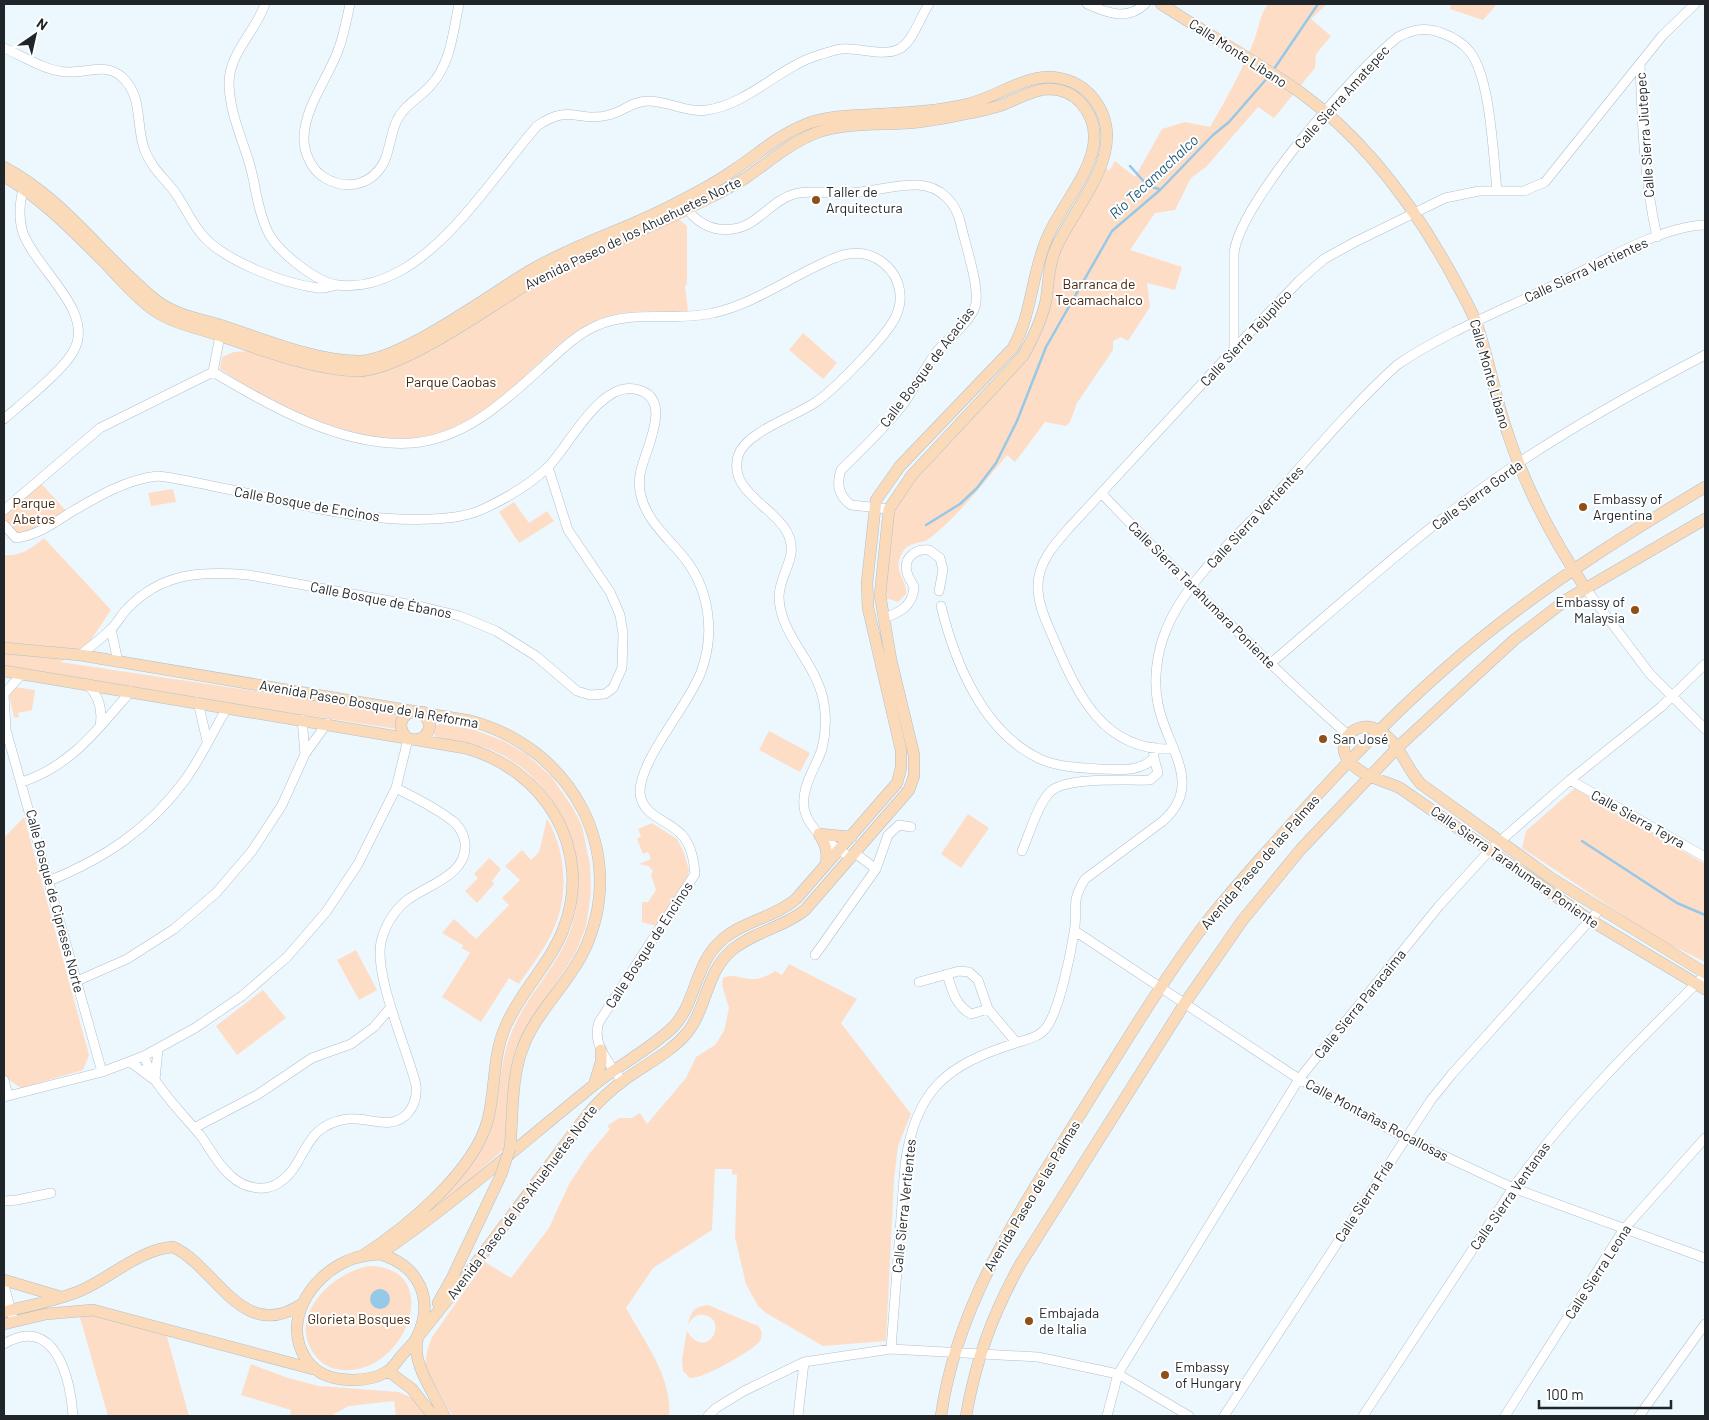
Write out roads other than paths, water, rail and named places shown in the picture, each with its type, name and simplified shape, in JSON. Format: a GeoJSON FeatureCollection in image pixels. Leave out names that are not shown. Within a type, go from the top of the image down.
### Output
{"type":"FeatureCollection","features":[{"type":"Feature","properties":{"kind":"street"},"geometry":{"type":"LineString","coordinates":[[265,4],[232,64],[229,82],[231,107],[268,232],[281,251],[300,267],[337,285]]}},
{"type":"Feature","properties":{"kind":"street"},"geometry":{"type":"LineString","coordinates":[[350,4],[339,48],[309,111],[304,135],[305,151],[312,166],[321,176],[335,184],[347,186],[362,183],[374,175],[384,162],[397,120],[412,101],[430,87],[442,71],[447,61],[459,4]]}},
{"type":"Feature","properties":{"kind":"street"},"geometry":{"type":"LineString","coordinates":[[4,48],[45,67],[71,72],[95,68],[110,70],[122,77],[133,92],[139,108],[140,132],[153,168],[171,187],[204,236],[217,249],[237,262],[320,288],[337,285],[360,285],[381,280],[401,271],[424,254],[448,233],[537,126],[550,117],[565,113],[594,117],[610,115],[634,103],[647,101],[666,103],[689,110],[707,110],[737,100],[791,66],[817,56],[841,49],[890,52],[900,48],[908,40],[930,4]]}},
{"type":"Feature","properties":{"kind":"street"},"geometry":{"type":"LineString","coordinates":[[1087,4],[1109,14],[1126,14],[1139,10],[1145,4]]}},
{"type":"Feature","properties":{"kind":"street","name":"Calle Monte Líbano"},"geometry":{"type":"LineString","coordinates":[[1161,4],[1301,93],[1357,141],[1414,213],[1442,256],[1476,322],[1508,435],[1519,463],[1529,488],[1574,570],[1633,654],[1671,697],[1705,729]]}},
{"type":"Feature","properties":{"kind":"street"},"geometry":{"type":"LineString","coordinates":[[1497,190],[1524,191],[1545,182],[1662,36],[1695,4]]}},
{"type":"Feature","properties":{"kind":"street","name":"Calle Sierra Amatepec"},"geometry":{"type":"LineString","coordinates":[[1234,349],[1236,239],[1258,200],[1298,145],[1324,113],[1398,37],[1411,31],[1422,29],[1447,35],[1459,42],[1470,52],[1483,80],[1497,190]]}},
{"type":"Feature","properties":{"kind":"street","name":"Calle Sierra Jiutepec"},"geometry":{"type":"LineString","coordinates":[[1640,63],[1643,154],[1648,200],[1657,237]]}},
{"type":"Feature","properties":{"kind":"street","name":"Avenida Paseo de los Ahuehuetes Norte"},"geometry":{"type":"LineString","coordinates":[[380,1254],[416,1230],[594,1085],[652,1045],[676,1024],[684,1012],[705,960],[717,944],[731,933],[790,904],[894,788],[901,773],[901,750],[880,584],[888,509],[912,475],[1024,356],[1036,333],[1046,302],[1048,270],[1054,253],[1102,165],[1107,147],[1107,129],[1101,111],[1092,96],[1079,85],[1069,80],[1047,77],[1031,80],[966,105],[919,111],[837,116],[809,122],[777,137],[684,205]]}},
{"type":"Feature","properties":{"kind":"street"},"geometry":{"type":"LineString","coordinates":[[1031,80],[1035,92]]}},
{"type":"Feature","properties":{"kind":"street","name":"Avenida Paseo de los Ahuehuetes Norte"},"geometry":{"type":"LineString","coordinates":[[4,167],[80,226],[153,298],[179,314],[220,331],[346,360],[362,361],[389,354],[483,305],[553,258],[745,179],[785,148],[818,132],[842,127],[921,122],[959,115],[997,107],[1047,89],[1065,91],[1077,98],[1088,111],[1095,129],[1094,148],[1088,166],[1051,228],[1037,262],[1024,327],[1013,348],[900,466],[876,500],[867,583],[868,608],[914,755],[914,776],[904,796],[811,904],[798,916],[738,945],[727,954],[713,976],[697,1018],[687,1032],[650,1064],[622,1081],[602,1097],[417,1338]]}},
{"type":"Feature","properties":{"kind":"street","name":"Avenida Paseo de los Ahuehuetes Norte"},"geometry":{"type":"LineString","coordinates":[[4,176],[24,183]]}},
{"type":"Feature","properties":{"kind":"street"},"geometry":{"type":"LineString","coordinates":[[4,419],[66,362],[74,351],[79,337],[74,310],[23,233],[20,213],[24,183]]}},
{"type":"Feature","properties":{"kind":"street","name":"Calle Bosque de Acacias"},"geometry":{"type":"LineString","coordinates":[[684,205],[696,219],[708,226],[721,230],[734,229],[752,223],[770,207],[793,195],[811,192],[867,192],[919,185],[934,188],[945,196],[955,208],[960,220],[975,291],[975,306],[969,317],[937,351],[901,407],[841,470],[838,486],[846,501],[851,505],[888,509]]}},
{"type":"Feature","properties":{"kind":"street","name":"Calle Sierra Tejupilco"},"geometry":{"type":"LineString","coordinates":[[1102,494],[1234,349],[1300,281],[1324,260],[1355,242],[1445,198],[1462,193],[1497,190]]}},
{"type":"Feature","properties":{"kind":"street","name":"Calle Sierra Vertientes"},"geometry":{"type":"LineString","coordinates":[[891,1349],[905,1166],[908,1139],[917,1114],[929,1093],[957,1067],[1039,1034],[1047,1026],[1054,1012],[1074,931],[1074,907],[1077,892],[1085,879],[1163,821],[1174,811],[1181,799],[1183,781],[1157,701],[1158,660],[1166,630],[1191,586],[1397,365],[1439,339],[1657,237],[1689,226],[1705,225]]}},
{"type":"Feature","properties":{"kind":"street"},"geometry":{"type":"LineString","coordinates":[[213,372],[266,402],[338,431],[381,442],[426,441],[454,432],[495,408],[576,338],[604,322],[633,317],[698,316],[724,310],[850,253],[864,254],[884,263],[897,281],[900,294],[899,308],[893,321],[838,384],[815,402],[753,438],[744,446],[738,458],[737,469],[740,484],[782,525],[790,540],[791,554],[780,589],[782,614],[788,630],[816,674],[822,690],[825,713],[822,749],[803,801],[809,822],[825,843],[826,865]]}},
{"type":"Feature","properties":{"kind":"street"},"geometry":{"type":"LineString","coordinates":[[1031,299],[1046,302]]}},
{"type":"Feature","properties":{"kind":"street"},"geometry":{"type":"LineString","coordinates":[[213,372],[220,331]]}},
{"type":"Feature","properties":{"kind":"street","name":"Calle Sierra Gorda"},"geometry":{"type":"LineString","coordinates":[[1270,664],[1406,547],[1519,463],[1654,382],[1705,355]]}},
{"type":"Feature","properties":{"kind":"street"},"geometry":{"type":"LineString","coordinates":[[4,510],[100,428],[213,372]]}},
{"type":"Feature","properties":{"kind":"street","name":"Calle Bosque de Encinos"},"geometry":{"type":"LineString","coordinates":[[4,537],[16,538],[41,532],[106,493],[150,477],[165,477],[351,514],[418,520],[459,517],[481,510],[508,495],[548,467],[595,408],[611,395],[624,389],[637,389],[648,395],[656,407],[656,422],[640,472],[639,488],[644,506],[654,524],[694,571],[703,590],[709,622],[708,647],[701,673],[653,757],[640,790],[642,801],[648,811],[681,833],[685,839],[692,852],[695,874],[599,1022],[596,1034],[601,1050],[622,1081]]}},
{"type":"Feature","properties":{"kind":"street","name":"Calle Bosque de Ébanos"},"geometry":{"type":"LineString","coordinates":[[80,655],[111,629],[127,609],[148,591],[171,579],[195,573],[249,575],[423,606],[460,616],[496,631],[536,656],[577,691],[590,695],[605,694],[613,688],[622,668],[623,634],[620,615],[610,592],[568,530],[548,467]]}},
{"type":"Feature","properties":{"kind":"street","name":"Avenida Paseo de las Palmas"},"geometry":{"type":"LineString","coordinates":[[941,1416],[945,1390],[955,1352],[978,1290],[1015,1221],[1160,987],[1205,925],[1246,874],[1379,730],[1498,625],[1574,570],[1705,487]]}},
{"type":"Feature","properties":{"kind":"street"},"geometry":{"type":"LineString","coordinates":[[1102,494],[1069,528],[1046,557],[1039,576],[1038,595],[1041,608],[1080,696],[1100,720],[1113,731],[1141,745],[1173,749]]}},
{"type":"Feature","properties":{"kind":"street","name":"Calle Sierra Tarahumara Poniente"},"geometry":{"type":"LineString","coordinates":[[1102,494],[1270,664],[1348,736]]}},
{"type":"Feature","properties":{"kind":"street","name":"Avenida Paseo de las Palmas"},"geometry":{"type":"LineString","coordinates":[[966,1416],[980,1352],[998,1307],[1021,1262],[1185,1003],[1263,893],[1369,776],[1514,640],[1566,600],[1705,518]]}},
{"type":"Feature","properties":{"kind":"street"},"geometry":{"type":"LineString","coordinates":[[4,526],[16,538]]}},
{"type":"Feature","properties":{"kind":"street"},"geometry":{"type":"LineString","coordinates":[[884,618],[901,611],[911,599],[914,587],[907,574],[906,565],[910,557],[916,552],[929,550],[940,558],[943,570],[940,591]]}},
{"type":"Feature","properties":{"kind":"street"},"geometry":{"type":"LineString","coordinates":[[941,606],[952,644],[967,680],[1002,732],[1021,748],[1041,759],[1082,768],[1136,769],[1146,765],[1154,758]]}},
{"type":"Feature","properties":{"kind":"street"},"geometry":{"type":"LineString","coordinates":[[111,629],[118,662]]}},
{"type":"Feature","properties":{"kind":"street","name":"Avenida Paseo Bosque de la Reforma"},"geometry":{"type":"LineString","coordinates":[[4,648],[80,655],[486,725],[513,736],[538,753],[560,774],[578,798],[595,842],[600,882],[595,922],[575,967],[528,1036],[521,1052],[510,1148],[501,1175],[452,1278],[417,1338]]}},
{"type":"Feature","properties":{"kind":"street","name":"Calle Sierra Paracaima"},"geometry":{"type":"LineString","coordinates":[[1107,1416],[1118,1374],[1299,1079],[1439,906],[1490,850],[1570,780],[1671,697],[1705,664]]}},
{"type":"Feature","properties":{"kind":"street","name":"Avenida Paseo Bosque de la Reforma"},"geometry":{"type":"LineString","coordinates":[[4,671],[327,723],[412,740],[465,748],[489,755],[511,767],[530,783],[550,807],[565,836],[571,862],[572,888],[568,915],[559,940],[517,1005],[502,1034],[495,1059],[488,1117],[481,1139],[438,1196],[394,1233],[362,1256]]}},
{"type":"Feature","properties":{"kind":"street"},"geometry":{"type":"LineString","coordinates":[[4,694],[22,674]]}},
{"type":"Feature","properties":{"kind":"street"},"geometry":{"type":"LineString","coordinates":[[87,684],[99,700],[102,713],[100,726]]}},
{"type":"Feature","properties":{"kind":"street"},"geometry":{"type":"LineString","coordinates":[[22,782],[45,774],[66,761],[85,745],[131,691]]}},
{"type":"Feature","properties":{"kind":"street","name":"Calle Bosque de Cipreses Norte"},"geometry":{"type":"LineString","coordinates":[[4,694],[5,728],[22,782],[102,1072]]}},
{"type":"Feature","properties":{"kind":"street"},"geometry":{"type":"LineString","coordinates":[[198,702],[207,741]]}},
{"type":"Feature","properties":{"kind":"street"},"geometry":{"type":"LineString","coordinates":[[49,881],[89,864],[126,841],[158,812],[186,779],[227,708]]}},
{"type":"Feature","properties":{"kind":"street"},"geometry":{"type":"LineString","coordinates":[[419,712],[430,725],[428,733],[423,738],[412,740],[402,733],[400,726],[402,718],[408,713],[419,712]]}},
{"type":"Feature","properties":{"kind":"street"},"geometry":{"type":"LineString","coordinates":[[302,720],[305,754]]}},
{"type":"Feature","properties":{"kind":"street"},"geometry":{"type":"LineString","coordinates":[[77,981],[127,959],[166,934],[216,893],[252,851],[262,836],[282,805],[305,754],[327,723]]}},
{"type":"Feature","properties":{"kind":"street"},"geometry":{"type":"LineString","coordinates":[[1349,761],[1344,751],[1344,743],[1348,736],[1362,726],[1379,730]]}},
{"type":"Feature","properties":{"kind":"street","name":"Calle Sierra Tarahumara Poniente"},"geometry":{"type":"LineString","coordinates":[[1379,730],[1398,747],[1410,772],[1421,784],[1551,878],[1705,974]]}},
{"type":"Feature","properties":{"kind":"street"},"geometry":{"type":"LineString","coordinates":[[4,1080],[6,1097],[102,1072],[144,1056],[195,1028],[242,996],[287,956],[326,912],[358,864],[396,788],[412,740]]}},
{"type":"Feature","properties":{"kind":"street"},"geometry":{"type":"LineString","coordinates":[[1022,851],[1046,797],[1053,789],[1068,783],[1150,780],[1158,773],[1153,747]]}},
{"type":"Feature","properties":{"kind":"street","name":"Calle Sierra Tarahumara Poniente"},"geometry":{"type":"LineString","coordinates":[[1349,761],[1369,776],[1400,788],[1590,920],[1701,987]]}},
{"type":"Feature","properties":{"kind":"street","name":"Calle Sierra Teyra"},"geometry":{"type":"LineString","coordinates":[[1570,780],[1705,857]]}},
{"type":"Feature","properties":{"kind":"street"},"geometry":{"type":"LineString","coordinates":[[144,1056],[155,1080],[230,1176],[251,1187],[263,1188],[275,1185],[285,1178],[312,1137],[327,1126],[352,1118],[383,1123],[397,1121],[411,1109],[416,1091],[391,1007],[380,960],[381,944],[386,928],[394,914],[407,901],[447,877],[462,859],[465,847],[463,836],[455,823],[396,788]]}},
{"type":"Feature","properties":{"kind":"street"},"geometry":{"type":"LineString","coordinates":[[815,955],[876,869],[891,831],[899,825],[911,827]]}},
{"type":"Feature","properties":{"kind":"street"},"geometry":{"type":"LineString","coordinates":[[819,834],[851,837]]}},
{"type":"Feature","properties":{"kind":"street"},"geometry":{"type":"LineString","coordinates":[[819,834],[839,850],[853,855],[876,869]]}},
{"type":"Feature","properties":{"kind":"street","name":"Calle Sierra Fría"},"geometry":{"type":"LineString","coordinates":[[1224,1416],[1406,1138],[1452,1074],[1600,909]]}},
{"type":"Feature","properties":{"kind":"street","name":"Calle Montañas Rocallosas"},"geometry":{"type":"LineString","coordinates":[[1074,931],[1299,1079],[1406,1138],[1513,1188],[1705,1258]]}},
{"type":"Feature","properties":{"kind":"street"},"geometry":{"type":"LineString","coordinates":[[919,982],[948,974],[969,972],[978,980],[988,1009],[1016,1042]]}},
{"type":"Feature","properties":{"kind":"street"},"geometry":{"type":"LineString","coordinates":[[948,974],[954,998],[963,1009],[971,1014],[988,1009]]}},
{"type":"Feature","properties":{"kind":"street","name":"Calle Sierra Ventanas"},"geometry":{"type":"LineString","coordinates":[[1363,1416],[1513,1188],[1539,1152],[1601,1081],[1701,987],[1705,974]]}},
{"type":"Feature","properties":{"kind":"street"},"geometry":{"type":"LineString","coordinates":[[194,1128],[257,1095],[299,1065],[359,1039],[391,1007]]}},
{"type":"Feature","properties":{"kind":"street"},"geometry":{"type":"LineString","coordinates":[[155,1080],[158,1048]]}},
{"type":"Feature","properties":{"kind":"street"},"geometry":{"type":"LineString","coordinates":[[594,1085],[601,1062],[601,1050]]}},
{"type":"Feature","properties":{"kind":"street"},"geometry":{"type":"LineString","coordinates":[[130,1062],[155,1080]]}},
{"type":"Feature","properties":{"kind":"street","name":"Calle Sierra Leona"},"geometry":{"type":"LineString","coordinates":[[1505,1416],[1624,1229],[1705,1138]]}},
{"type":"Feature","properties":{"kind":"street"},"geometry":{"type":"LineString","coordinates":[[4,1201],[27,1199],[51,1193]]}},
{"type":"Feature","properties":{"kind":"street"},"geometry":{"type":"LineString","coordinates":[[8,1317],[63,1298],[153,1252],[167,1248],[179,1250],[230,1297],[252,1312],[279,1314],[302,1304]]}},
{"type":"Feature","properties":{"kind":"street"},"geometry":{"type":"LineString","coordinates":[[313,1369],[300,1350],[296,1326],[302,1304],[312,1288],[328,1272],[346,1261],[362,1256],[380,1254],[394,1258],[406,1267],[421,1289],[424,1314],[417,1338],[419,1363],[444,1416]]}},
{"type":"Feature","properties":{"kind":"street"},"geometry":{"type":"LineString","coordinates":[[4,1280],[63,1298]]}},
{"type":"Feature","properties":{"kind":"street"},"geometry":{"type":"LineString","coordinates":[[4,1285],[8,1317]]}},
{"type":"Feature","properties":{"kind":"street"},"geometry":{"type":"LineString","coordinates":[[8,1317],[93,1310],[313,1369],[334,1378],[353,1381],[388,1371],[417,1338]]}},
{"type":"Feature","properties":{"kind":"street"},"geometry":{"type":"LineString","coordinates":[[1639,1416],[1705,1324]]}},
{"type":"Feature","properties":{"kind":"street"},"geometry":{"type":"LineString","coordinates":[[4,1344],[23,1337],[36,1337],[49,1345],[60,1359],[68,1378],[73,1416]]}},
{"type":"Feature","properties":{"kind":"street"},"geometry":{"type":"LineString","coordinates":[[708,1416],[716,1408],[744,1391],[804,1362],[891,1349],[980,1352],[1038,1357],[1118,1374],[1190,1416]]}},
{"type":"Feature","properties":{"kind":"street"},"geometry":{"type":"LineString","coordinates":[[798,1416],[804,1362]]}},
{"type":"Feature","properties":{"kind":"street"},"geometry":{"type":"LineString","coordinates":[[388,1371],[412,1389],[433,1416]]}},
{"type":"Feature","properties":{"kind":"water"},"geometry":{"type":"Polygon","coordinates":[[[380,1289],[387,1292],[390,1299],[387,1306],[380,1309],[373,1306],[370,1299],[373,1292],[380,1289]]]}},
{"type":"Feature","properties":{"kind":"waterway","name":"Río Tecamachalco"},"geometry":{"type":"LineString","coordinates":[[1274,69],[1318,4]]}},
{"type":"Feature","properties":{"kind":"waterway","name":"Río Tecamachalco"},"geometry":{"type":"LineString","coordinates":[[926,525],[960,504],[977,488],[996,463],[1017,421],[1046,347],[1112,231],[1160,190],[1213,135],[1229,122],[1269,76]]}},
{"type":"Feature","properties":{"kind":"waterway"},"geometry":{"type":"LineString","coordinates":[[1130,166],[1148,186],[1159,189]]}},
{"type":"Feature","properties":{"kind":"waterway"},"geometry":{"type":"LineString","coordinates":[[1582,841],[1677,903],[1705,915]]}},
{"type":"Feature","properties":{"kind":"place","name":"Taller de Arquitectura"},"geometry":{"type":"Point","coordinates":[816,200]}},
{"type":"Feature","properties":{"kind":"place","name":"Embassy of Argentina"},"geometry":{"type":"Point","coordinates":[1583,507]}},
{"type":"Feature","properties":{"kind":"place","name":"Embassy of Malaysia"},"geometry":{"type":"Point","coordinates":[1635,610]}},
{"type":"Feature","properties":{"kind":"place","name":"San José"},"geometry":{"type":"Point","coordinates":[1323,739]}},
{"type":"Feature","properties":{"kind":"place","name":"Embajada de Italia"},"geometry":{"type":"Point","coordinates":[1029,1321]}},
{"type":"Feature","properties":{"kind":"place","name":"Embassy of Hungary"},"geometry":{"type":"Point","coordinates":[1165,1375]}},
{"type":"Feature","properties":{"kind":"park label","name":"Barranca de Tecamachalco"},"geometry":{"type":"Point","coordinates":[1099,292]}},
{"type":"Feature","properties":{"kind":"park label","name":"Parque Caobas"},"geometry":{"type":"Point","coordinates":[451,382]}},
{"type":"Feature","properties":{"kind":"park label","name":"Parque Abetos"},"geometry":{"type":"Point","coordinates":[34,512]}},
{"type":"Feature","properties":{"kind":"park label","name":"Glorieta Bosques"},"geometry":{"type":"Point","coordinates":[359,1319]}}]}
